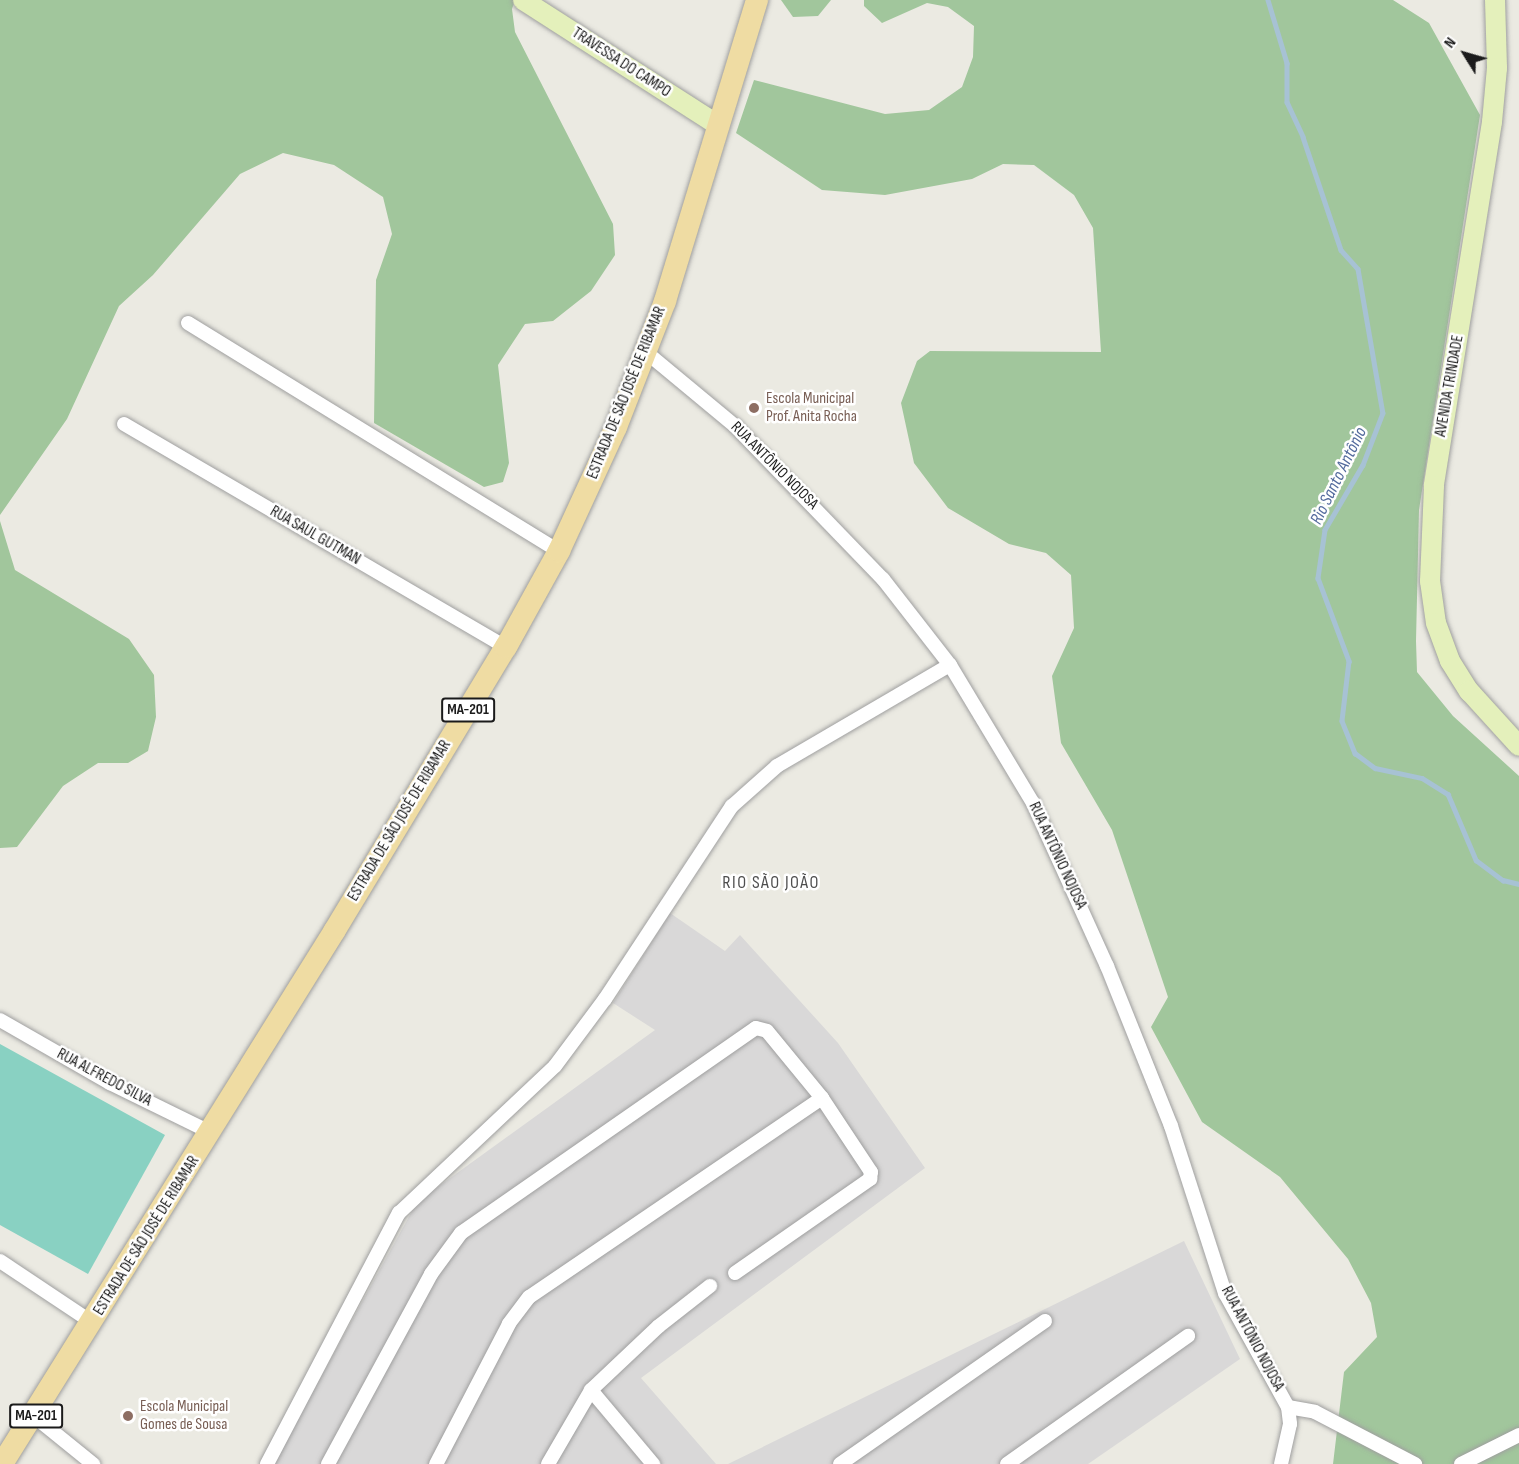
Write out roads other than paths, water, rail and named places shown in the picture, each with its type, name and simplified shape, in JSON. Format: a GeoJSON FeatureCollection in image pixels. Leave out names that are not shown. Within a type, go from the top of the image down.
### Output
{"type":"FeatureCollection","features":[{"type":"Feature","properties":{"kind":"main road","name":"TRAVESSA DO CAMPO"},"geometry":{"type":"LineString","coordinates":[[522,0],[719,126]]}},
{"type":"Feature","properties":{"kind":"main road","name":"ESTRADA DE SÃO JOSÉ DE RIBAMAR"},"geometry":{"type":"LineString","coordinates":[[2,1464],[35,1417],[93,1323],[506,647],[559,551],[646,352],[757,0]]}},
{"type":"Feature","properties":{"kind":"main road","name":"AVENIDA TRINDADE"},"geometry":{"type":"LineString","coordinates":[[1495,0],[1497,68],[1492,122],[1434,486],[1430,581],[1436,623],[1450,661],[1469,691],[1519,746]]}},
{"type":"Feature","properties":{"kind":"street"},"geometry":{"type":"LineString","coordinates":[[188,323],[559,551]]}},
{"type":"Feature","properties":{"kind":"street","name":"RUA ANTÔNIO NOJOSA"},"geometry":{"type":"LineString","coordinates":[[646,352],[735,426],[883,579],[950,665],[1033,803],[1061,861],[1171,1126],[1225,1293],[1288,1407],[1290,1424],[1281,1464]]}},
{"type":"Feature","properties":{"kind":"street","name":"RUA SAUL GUTMAN"},"geometry":{"type":"LineString","coordinates":[[124,424],[506,647]]}},
{"type":"Feature","properties":{"kind":"street"},"geometry":{"type":"LineString","coordinates":[[267,1464],[399,1212],[555,1066],[599,1008],[732,806],[753,783],[777,766],[950,665]]}},
{"type":"Feature","properties":{"kind":"street","name":"RUA ALFREDO SILVA"},"geometry":{"type":"LineString","coordinates":[[0,1020],[110,1083],[210,1132]]}},
{"type":"Feature","properties":{"kind":"street"},"geometry":{"type":"LineString","coordinates":[[328,1464],[439,1259],[479,1217],[756,1028],[768,1031],[822,1098],[870,1172],[870,1179],[735,1273]]}},
{"type":"Feature","properties":{"kind":"street"},"geometry":{"type":"LineString","coordinates":[[436,1464],[509,1324],[529,1297],[822,1098]]}},
{"type":"Feature","properties":{"kind":"street"},"geometry":{"type":"LineString","coordinates":[[0,1261],[93,1323]]}},
{"type":"Feature","properties":{"kind":"street"},"geometry":{"type":"LineString","coordinates":[[548,1464],[591,1390],[658,1326],[710,1286]]}},
{"type":"Feature","properties":{"kind":"street"},"geometry":{"type":"LineString","coordinates":[[840,1464],[1045,1321]]}},
{"type":"Feature","properties":{"kind":"street"},"geometry":{"type":"LineString","coordinates":[[1007,1464],[1188,1336]]}},
{"type":"Feature","properties":{"kind":"street"},"geometry":{"type":"LineString","coordinates":[[591,1390],[653,1464]]}},
{"type":"Feature","properties":{"kind":"street"},"geometry":{"type":"LineString","coordinates":[[1288,1407],[1315,1412],[1415,1464]]}},
{"type":"Feature","properties":{"kind":"street"},"geometry":{"type":"LineString","coordinates":[[35,1417],[93,1464]]}},
{"type":"Feature","properties":{"kind":"street"},"geometry":{"type":"LineString","coordinates":[[1461,1464],[1519,1435]]}},
{"type":"Feature","properties":{"kind":"waterway","name":"Rio Santo Antônio"},"geometry":{"type":"LineString","coordinates":[[1268,0],[1287,63],[1287,102],[1303,137],[1341,250],[1358,269],[1383,413],[1363,465],[1325,530],[1318,578],[1349,661],[1342,721],[1355,753],[1375,768],[1422,778],[1448,794],[1476,860],[1503,880],[1519,884]]}},
{"type":"Feature","properties":{"kind":"place","name":"Escola Municipal Prof. Anita Rocha"},"geometry":{"type":"Point","coordinates":[754,408]}},
{"type":"Feature","properties":{"kind":"place","name":"Escola Municipal Gomes de Sousa"},"geometry":{"type":"Point","coordinates":[128,1416]}},
{"type":"Feature","properties":{"kind":"district","name":"RIO SÃO JOÃO"},"geometry":{"type":"Point","coordinates":[771,883]}}]}
